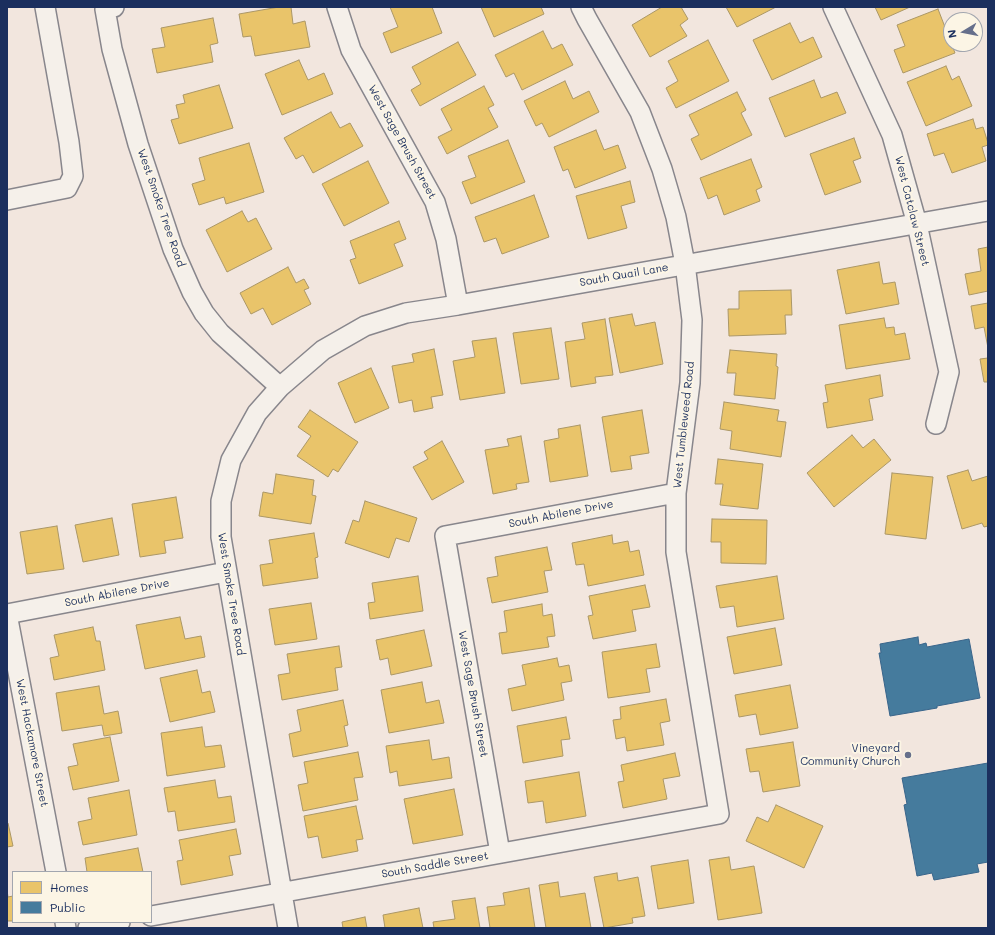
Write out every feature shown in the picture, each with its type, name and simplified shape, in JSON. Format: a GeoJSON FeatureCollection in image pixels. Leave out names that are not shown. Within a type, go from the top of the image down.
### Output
{"type":"FeatureCollection","features":[{"type":"Feature","properties":{"kind":"street"},"geometry":{"type":"LineString","coordinates":[[7,200],[68,188],[73,176],[69,142],[45,7]]}},
{"type":"Feature","properties":{"kind":"street","name":"West Sage Brush Street"},"geometry":{"type":"LineString","coordinates":[[337,7],[351,50],[435,202],[446,239],[458,305]]}},
{"type":"Feature","properties":{"kind":"street","name":"West Tumbleweed Road"},"geometry":{"type":"LineString","coordinates":[[581,7],[640,112],[662,169],[676,216],[685,264],[692,320],[690,383],[676,493],[676,552],[719,814]]}},
{"type":"Feature","properties":{"kind":"street","name":"West Catclaw Street"},"geometry":{"type":"LineString","coordinates":[[833,7],[892,135],[917,224],[949,372],[936,424]]}},
{"type":"Feature","properties":{"kind":"street","name":"West Smoke Tree Road"},"geometry":{"type":"LineString","coordinates":[[109,8],[112,49],[138,144],[173,249],[192,292],[204,313],[220,333],[280,387],[257,413],[231,460],[221,501],[221,537],[288,928]]}},
{"type":"Feature","properties":{"kind":"street","name":"South Quail Lane"},"geometry":{"type":"LineString","coordinates":[[280,387],[323,350],[366,326],[406,314],[988,211]]}},
{"type":"Feature","properties":{"kind":"street","name":"South Abilene Drive"},"geometry":{"type":"LineString","coordinates":[[445,536],[676,493]]}},
{"type":"Feature","properties":{"kind":"street","name":"West Sage Brush Street"},"geometry":{"type":"LineString","coordinates":[[445,536],[500,853]]}},
{"type":"Feature","properties":{"kind":"street","name":"South Abilene Drive"},"geometry":{"type":"LineString","coordinates":[[7,614],[226,572]]}},
{"type":"Feature","properties":{"kind":"street","name":"West Hackamore Street"},"geometry":{"type":"LineString","coordinates":[[7,614],[56,871]]}},
{"type":"Feature","properties":{"kind":"street","name":"South Saddle Street"},"geometry":{"type":"LineString","coordinates":[[152,916],[719,814]]}},
{"type":"Feature","properties":{"kind":"street"},"geometry":{"type":"LineString","coordinates":[[88,928],[115,923]]}},
{"type":"Feature","properties":{"kind":"building: Homes"},"geometry":{"type":"Polygon","coordinates":[[[279,7],[291,7],[293,24],[305,21],[310,47],[255,56],[251,36],[243,37],[239,14],[279,7]]]}},
{"type":"Feature","properties":{"kind":"building: Homes"},"geometry":{"type":"Polygon","coordinates":[[[390,7],[432,7],[442,33],[391,53],[383,33],[398,27],[390,7]]]}},
{"type":"Feature","properties":{"kind":"building: Homes"},"geometry":{"type":"Polygon","coordinates":[[[481,7],[541,7],[544,14],[494,37],[481,7]]]}},
{"type":"Feature","properties":{"kind":"building: Homes"},"geometry":{"type":"Polygon","coordinates":[[[662,7],[681,7],[688,19],[680,25],[687,36],[650,57],[632,25],[662,7]]]}},
{"type":"Feature","properties":{"kind":"building: Homes"},"geometry":{"type":"Polygon","coordinates":[[[726,7],[776,7],[737,27],[726,7]]]}},
{"type":"Feature","properties":{"kind":"building: Homes"},"geometry":{"type":"Polygon","coordinates":[[[875,7],[910,7],[881,20],[875,7]]]}},
{"type":"Feature","properties":{"kind":"building: Homes"},"geometry":{"type":"Polygon","coordinates":[[[938,9],[943,22],[943,52],[955,53],[903,73],[894,50],[905,46],[897,25],[938,9]]]}},
{"type":"Feature","properties":{"kind":"building: Homes"},"geometry":{"type":"Polygon","coordinates":[[[213,18],[218,43],[210,45],[213,62],[157,73],[152,49],[165,47],[161,28],[213,18]]]}},
{"type":"Feature","properties":{"kind":"building: Homes"},"geometry":{"type":"Polygon","coordinates":[[[790,23],[800,43],[813,37],[822,57],[772,80],[753,40],[790,23]]]}},
{"type":"Feature","properties":{"kind":"building: Homes"},"geometry":{"type":"Polygon","coordinates":[[[543,31],[552,49],[562,44],[573,65],[522,90],[514,73],[506,77],[495,55],[543,31]]]}},
{"type":"Feature","properties":{"kind":"building: Homes"},"geometry":{"type":"Polygon","coordinates":[[[708,40],[729,81],[676,108],[666,88],[678,81],[668,61],[708,40]]]}},
{"type":"Feature","properties":{"kind":"building: Homes"},"geometry":{"type":"Polygon","coordinates":[[[458,42],[476,75],[420,106],[411,90],[421,84],[412,67],[458,42]]]}},
{"type":"Feature","properties":{"kind":"building: Homes"},"geometry":{"type":"Polygon","coordinates":[[[299,60],[308,80],[324,73],[333,94],[282,115],[265,74],[299,60]]]}},
{"type":"Feature","properties":{"kind":"building: Homes"},"geometry":{"type":"Polygon","coordinates":[[[946,66],[952,80],[959,76],[972,106],[926,126],[907,82],[946,66]]]}},
{"type":"Feature","properties":{"kind":"building: Homes"},"geometry":{"type":"Polygon","coordinates":[[[814,80],[821,98],[837,92],[846,113],[785,137],[769,98],[814,80]]]}},
{"type":"Feature","properties":{"kind":"building: Homes"},"geometry":{"type":"Polygon","coordinates":[[[565,81],[573,99],[589,91],[599,112],[549,137],[542,123],[536,126],[524,101],[565,81]]]}},
{"type":"Feature","properties":{"kind":"building: Homes"},"geometry":{"type":"Polygon","coordinates":[[[219,85],[233,128],[179,144],[171,120],[179,118],[176,105],[185,103],[183,95],[219,85]]]}},
{"type":"Feature","properties":{"kind":"building: Homes"},"geometry":{"type":"Polygon","coordinates":[[[484,86],[494,105],[488,108],[498,127],[447,154],[438,137],[452,130],[441,109],[484,86]]]}},
{"type":"Feature","properties":{"kind":"building: Homes"},"geometry":{"type":"Polygon","coordinates":[[[737,92],[746,110],[741,113],[752,135],[701,160],[691,139],[699,135],[689,115],[737,92]]]}},
{"type":"Feature","properties":{"kind":"building: Homes"},"geometry":{"type":"Polygon","coordinates":[[[331,112],[340,128],[350,123],[363,146],[313,173],[303,155],[296,159],[284,138],[331,112]]]}},
{"type":"Feature","properties":{"kind":"building: Homes"},"geometry":{"type":"Polygon","coordinates":[[[973,119],[976,129],[983,127],[988,143],[988,145],[982,147],[986,161],[952,173],[944,153],[934,156],[927,134],[973,119]]]}},
{"type":"Feature","properties":{"kind":"building: Homes"},"geometry":{"type":"Polygon","coordinates":[[[596,130],[604,150],[618,145],[626,168],[575,188],[568,169],[563,171],[554,147],[596,130]]]}},
{"type":"Feature","properties":{"kind":"building: Homes"},"geometry":{"type":"Polygon","coordinates":[[[854,138],[861,158],[853,161],[861,182],[825,195],[810,154],[854,138]]]}},
{"type":"Feature","properties":{"kind":"building: Homes"},"geometry":{"type":"Polygon","coordinates":[[[508,140],[525,182],[471,204],[462,182],[476,177],[468,156],[508,140]]]}},
{"type":"Feature","properties":{"kind":"building: Homes"},"geometry":{"type":"Polygon","coordinates":[[[249,143],[264,192],[226,204],[224,197],[199,205],[192,184],[205,180],[199,158],[249,143]]]}},
{"type":"Feature","properties":{"kind":"building: Homes"},"geometry":{"type":"Polygon","coordinates":[[[751,159],[762,187],[756,190],[760,201],[724,215],[717,195],[708,199],[700,178],[751,159]]]}},
{"type":"Feature","properties":{"kind":"building: Homes"},"geometry":{"type":"Polygon","coordinates":[[[368,161],[389,203],[344,226],[322,184],[368,161]]]}},
{"type":"Feature","properties":{"kind":"building: Homes"},"geometry":{"type":"Polygon","coordinates":[[[630,181],[635,202],[621,206],[627,228],[588,239],[576,196],[630,181]]]}},
{"type":"Feature","properties":{"kind":"building: Homes"},"geometry":{"type":"Polygon","coordinates":[[[534,195],[549,237],[502,254],[496,238],[484,242],[475,217],[534,195]]]}},
{"type":"Feature","properties":{"kind":"building: Homes"},"geometry":{"type":"Polygon","coordinates":[[[242,211],[248,222],[256,218],[272,249],[227,272],[206,230],[242,211]]]}},
{"type":"Feature","properties":{"kind":"building: Homes"},"geometry":{"type":"Polygon","coordinates":[[[399,221],[406,239],[394,244],[403,266],[359,284],[350,260],[356,258],[350,241],[399,221]]]}},
{"type":"Feature","properties":{"kind":"building: Homes"},"geometry":{"type":"Polygon","coordinates":[[[988,247],[988,291],[969,295],[965,274],[981,271],[978,249],[988,247]]]}},
{"type":"Feature","properties":{"kind":"building: Homes"},"geometry":{"type":"Polygon","coordinates":[[[879,262],[883,284],[895,282],[899,304],[846,314],[837,270],[879,262]]]}},
{"type":"Feature","properties":{"kind":"building: Homes"},"geometry":{"type":"Polygon","coordinates":[[[288,267],[296,283],[304,279],[309,288],[304,290],[311,304],[272,325],[263,308],[251,314],[240,293],[288,267]]]}},
{"type":"Feature","properties":{"kind":"building: Homes"},"geometry":{"type":"Polygon","coordinates":[[[791,290],[792,315],[785,315],[786,334],[729,336],[728,309],[739,309],[739,291],[791,290]]]}},
{"type":"Feature","properties":{"kind":"building: Homes"},"geometry":{"type":"Polygon","coordinates":[[[988,303],[988,348],[984,327],[975,329],[971,306],[988,303]]]}},
{"type":"Feature","properties":{"kind":"building: Homes"},"geometry":{"type":"Polygon","coordinates":[[[632,314],[635,326],[655,322],[663,364],[620,373],[609,318],[632,314]]]}},
{"type":"Feature","properties":{"kind":"building: Homes"},"geometry":{"type":"Polygon","coordinates":[[[884,318],[886,328],[894,327],[895,335],[905,333],[910,359],[846,369],[839,325],[884,318]]]}},
{"type":"Feature","properties":{"kind":"building: Homes"},"geometry":{"type":"Polygon","coordinates":[[[605,319],[613,375],[595,377],[596,383],[571,387],[565,342],[585,339],[582,323],[605,319]]]}},
{"type":"Feature","properties":{"kind":"building: Homes"},"geometry":{"type":"Polygon","coordinates":[[[551,328],[559,379],[521,384],[513,333],[551,328]]]}},
{"type":"Feature","properties":{"kind":"building: Homes"},"geometry":{"type":"Polygon","coordinates":[[[496,338],[505,393],[460,400],[453,361],[475,357],[472,341],[496,338]]]}},
{"type":"Feature","properties":{"kind":"building: Homes"},"geometry":{"type":"Polygon","coordinates":[[[434,349],[443,395],[431,397],[433,408],[414,412],[412,400],[399,403],[392,366],[414,362],[412,354],[434,349]]]}},
{"type":"Feature","properties":{"kind":"building: Homes"},"geometry":{"type":"Polygon","coordinates":[[[730,350],[777,354],[776,366],[778,367],[775,399],[734,395],[736,373],[727,373],[730,350]]]}},
{"type":"Feature","properties":{"kind":"building: Homes"},"geometry":{"type":"Polygon","coordinates":[[[988,358],[988,382],[984,382],[980,359],[988,358]]]}},
{"type":"Feature","properties":{"kind":"building: Homes"},"geometry":{"type":"Polygon","coordinates":[[[371,368],[389,408],[355,423],[338,383],[371,368]]]}},
{"type":"Feature","properties":{"kind":"building: Homes"},"geometry":{"type":"Polygon","coordinates":[[[880,375],[883,396],[869,399],[873,420],[827,428],[823,403],[828,402],[825,385],[880,375]]]}},
{"type":"Feature","properties":{"kind":"building: Homes"},"geometry":{"type":"Polygon","coordinates":[[[724,402],[779,410],[777,421],[786,422],[781,457],[730,449],[732,431],[720,429],[724,402]]]}},
{"type":"Feature","properties":{"kind":"building: Homes"},"geometry":{"type":"Polygon","coordinates":[[[310,410],[358,442],[338,472],[333,469],[328,477],[297,456],[311,436],[298,427],[310,410]]]}},
{"type":"Feature","properties":{"kind":"building: Homes"},"geometry":{"type":"Polygon","coordinates":[[[642,410],[649,453],[630,456],[632,469],[611,472],[602,417],[642,410]]]}},
{"type":"Feature","properties":{"kind":"building: Homes"},"geometry":{"type":"Polygon","coordinates":[[[580,425],[588,476],[550,482],[544,441],[559,438],[558,429],[580,425]]]}},
{"type":"Feature","properties":{"kind":"building: Homes"},"geometry":{"type":"Polygon","coordinates":[[[852,435],[863,448],[874,439],[891,460],[834,507],[807,473],[852,435]]]}},
{"type":"Feature","properties":{"kind":"building: Homes"},"geometry":{"type":"Polygon","coordinates":[[[521,436],[529,482],[516,484],[517,489],[493,494],[485,450],[509,446],[507,439],[521,436]]]}},
{"type":"Feature","properties":{"kind":"building: Homes"},"geometry":{"type":"Polygon","coordinates":[[[442,441],[464,482],[432,500],[413,467],[428,459],[424,452],[442,441]]]}},
{"type":"Feature","properties":{"kind":"building: Homes"},"geometry":{"type":"Polygon","coordinates":[[[718,459],[763,464],[758,509],[720,505],[723,484],[715,484],[718,459]]]}},
{"type":"Feature","properties":{"kind":"building: Homes"},"geometry":{"type":"Polygon","coordinates":[[[968,470],[972,481],[988,476],[988,526],[984,527],[982,523],[962,529],[947,476],[968,470]]]}},
{"type":"Feature","properties":{"kind":"building: Homes"},"geometry":{"type":"Polygon","coordinates":[[[892,473],[933,477],[926,539],[885,534],[892,473]]]}},
{"type":"Feature","properties":{"kind":"building: Homes"},"geometry":{"type":"Polygon","coordinates":[[[276,474],[314,480],[312,495],[316,496],[311,524],[259,516],[263,492],[273,494],[276,474]]]}},
{"type":"Feature","properties":{"kind":"building: Homes"},"geometry":{"type":"Polygon","coordinates":[[[176,497],[183,538],[164,541],[166,553],[140,557],[132,504],[176,497]]]}},
{"type":"Feature","properties":{"kind":"building: Homes"},"geometry":{"type":"Polygon","coordinates":[[[365,501],[417,518],[409,542],[396,538],[389,558],[345,543],[353,520],[359,522],[365,501]]]}},
{"type":"Feature","properties":{"kind":"building: Homes"},"geometry":{"type":"Polygon","coordinates":[[[112,518],[119,555],[83,562],[75,525],[112,518]]]}},
{"type":"Feature","properties":{"kind":"building: Homes"},"geometry":{"type":"Polygon","coordinates":[[[712,519],[767,520],[766,564],[721,563],[721,542],[711,542],[712,519]]]}},
{"type":"Feature","properties":{"kind":"building: Homes"},"geometry":{"type":"Polygon","coordinates":[[[57,526],[64,569],[27,574],[20,532],[57,526]]]}},
{"type":"Feature","properties":{"kind":"building: Homes"},"geometry":{"type":"Polygon","coordinates":[[[314,533],[318,557],[315,558],[318,578],[263,586],[260,565],[273,563],[269,540],[314,533]]]}},
{"type":"Feature","properties":{"kind":"building: Homes"},"geometry":{"type":"Polygon","coordinates":[[[612,535],[613,544],[628,541],[630,552],[639,550],[644,575],[588,586],[584,564],[576,565],[572,543],[612,535]]]}},
{"type":"Feature","properties":{"kind":"building: Homes"},"geometry":{"type":"Polygon","coordinates":[[[547,547],[552,570],[544,571],[548,592],[492,603],[487,578],[498,576],[495,557],[547,547]]]}},
{"type":"Feature","properties":{"kind":"building: Homes"},"geometry":{"type":"Polygon","coordinates":[[[418,576],[423,611],[370,619],[368,603],[375,602],[372,583],[418,576]]]}},
{"type":"Feature","properties":{"kind":"building: Homes"},"geometry":{"type":"Polygon","coordinates":[[[777,576],[784,619],[737,627],[734,606],[720,608],[716,586],[777,576]]]}},
{"type":"Feature","properties":{"kind":"building: Homes"},"geometry":{"type":"Polygon","coordinates":[[[645,585],[650,607],[632,610],[636,631],[593,639],[588,616],[593,615],[589,596],[645,585]]]}},
{"type":"Feature","properties":{"kind":"building: Homes"},"geometry":{"type":"Polygon","coordinates":[[[311,603],[317,639],[275,645],[269,609],[311,603]]]}},
{"type":"Feature","properties":{"kind":"building: Homes"},"geometry":{"type":"Polygon","coordinates":[[[542,604],[543,616],[552,614],[555,636],[547,637],[549,647],[502,654],[499,633],[507,632],[504,611],[542,604]]]}},
{"type":"Feature","properties":{"kind":"building: Homes"},"geometry":{"type":"Polygon","coordinates":[[[180,617],[185,639],[201,636],[205,657],[145,669],[136,625],[180,617]]]}},
{"type":"Feature","properties":{"kind":"building: Homes"},"geometry":{"type":"Polygon","coordinates":[[[93,627],[96,641],[100,641],[105,670],[54,680],[50,658],[59,656],[54,635],[93,627]]]}},
{"type":"Feature","properties":{"kind":"building: Homes"},"geometry":{"type":"Polygon","coordinates":[[[775,628],[782,665],[734,674],[727,637],[775,628]]]}},
{"type":"Feature","properties":{"kind":"building: Homes"},"geometry":{"type":"Polygon","coordinates":[[[424,630],[432,666],[391,675],[388,658],[380,660],[376,640],[424,630]]]}},
{"type":"Feature","properties":{"kind":"building: Homes"},"geometry":{"type":"Polygon","coordinates":[[[656,644],[660,667],[646,669],[650,692],[608,698],[602,652],[656,644]]]}},
{"type":"Feature","properties":{"kind":"building: Homes"},"geometry":{"type":"Polygon","coordinates":[[[339,646],[342,667],[335,668],[338,690],[282,700],[278,675],[290,673],[287,654],[339,646]]]}},
{"type":"Feature","properties":{"kind":"building: Homes"},"geometry":{"type":"Polygon","coordinates":[[[557,658],[559,667],[569,665],[572,681],[561,683],[564,700],[512,711],[508,689],[526,685],[522,665],[557,658]]]}},
{"type":"Feature","properties":{"kind":"building: Homes"},"geometry":{"type":"Polygon","coordinates":[[[197,670],[202,693],[210,691],[215,712],[170,722],[160,678],[197,670]]]}},
{"type":"Feature","properties":{"kind":"building: Homes"},"geometry":{"type":"Polygon","coordinates":[[[422,682],[426,703],[439,700],[444,723],[389,733],[381,690],[422,682]]]}},
{"type":"Feature","properties":{"kind":"building: Homes"},"geometry":{"type":"Polygon","coordinates":[[[790,685],[798,728],[760,735],[756,714],[739,717],[735,695],[790,685]]]}},
{"type":"Feature","properties":{"kind":"building: Homes"},"geometry":{"type":"Polygon","coordinates":[[[99,686],[104,714],[118,711],[122,733],[104,736],[102,725],[62,731],[56,693],[99,686]]]}},
{"type":"Feature","properties":{"kind":"building: Homes"},"geometry":{"type":"Polygon","coordinates":[[[666,699],[670,721],[660,723],[664,745],[627,751],[625,737],[616,739],[613,720],[621,719],[620,707],[666,699]]]}},
{"type":"Feature","properties":{"kind":"building: Homes"},"geometry":{"type":"Polygon","coordinates":[[[343,700],[348,725],[344,726],[348,746],[293,757],[289,734],[301,731],[297,710],[343,700]]]}},
{"type":"Feature","properties":{"kind":"building: Homes"},"geometry":{"type":"Polygon","coordinates":[[[566,717],[570,739],[561,740],[563,756],[523,763],[517,726],[566,717]]]}},
{"type":"Feature","properties":{"kind":"building: Homes"},"geometry":{"type":"Polygon","coordinates":[[[202,727],[205,747],[221,745],[225,767],[167,776],[161,733],[202,727]]]}},
{"type":"Feature","properties":{"kind":"building: Homes"},"geometry":{"type":"Polygon","coordinates":[[[110,737],[119,781],[73,790],[68,767],[78,765],[73,744],[110,737]]]}},
{"type":"Feature","properties":{"kind":"building: Homes"},"geometry":{"type":"Polygon","coordinates":[[[429,740],[432,760],[449,757],[452,778],[399,786],[397,771],[390,773],[386,746],[429,740]]]}},
{"type":"Feature","properties":{"kind":"building: Homes"},"geometry":{"type":"Polygon","coordinates":[[[793,742],[800,786],[763,792],[759,771],[750,772],[746,749],[793,742]]]}},
{"type":"Feature","properties":{"kind":"building: Homes"},"geometry":{"type":"Polygon","coordinates":[[[358,752],[363,777],[354,778],[358,800],[303,811],[298,785],[308,783],[304,762],[358,752]]]}},
{"type":"Feature","properties":{"kind":"building: Homes"},"geometry":{"type":"Polygon","coordinates":[[[675,753],[680,776],[663,779],[667,799],[623,808],[618,782],[624,781],[621,765],[675,753]]]}},
{"type":"Feature","properties":{"kind":"building: Homes"},"geometry":{"type":"Polygon","coordinates":[[[579,772],[586,816],[546,823],[543,801],[528,803],[525,781],[579,772]]]}},
{"type":"Feature","properties":{"kind":"building: Homes"},"geometry":{"type":"Polygon","coordinates":[[[215,780],[218,798],[231,796],[235,822],[178,831],[175,811],[168,812],[164,788],[215,780]]]}},
{"type":"Feature","properties":{"kind":"building: Homes"},"geometry":{"type":"Polygon","coordinates":[[[454,789],[463,835],[413,844],[404,799],[454,789]]]}},
{"type":"Feature","properties":{"kind":"building: Homes"},"geometry":{"type":"Polygon","coordinates":[[[129,790],[137,835],[83,845],[78,822],[92,819],[88,798],[129,790]]]}},
{"type":"Feature","properties":{"kind":"building: Homes"},"geometry":{"type":"Polygon","coordinates":[[[776,805],[823,826],[804,868],[746,841],[757,817],[768,822],[776,805]]]}},
{"type":"Feature","properties":{"kind":"building: Homes"},"geometry":{"type":"Polygon","coordinates":[[[356,806],[363,839],[356,840],[358,851],[322,858],[318,836],[308,838],[304,816],[356,806]]]}},
{"type":"Feature","properties":{"kind":"building: Homes"},"geometry":{"type":"Polygon","coordinates":[[[7,823],[13,846],[7,847],[7,823]]]}},
{"type":"Feature","properties":{"kind":"building: Homes"},"geometry":{"type":"Polygon","coordinates":[[[236,829],[241,854],[229,856],[233,875],[181,885],[177,861],[183,860],[179,840],[236,829]]]}},
{"type":"Feature","properties":{"kind":"building: Homes"},"geometry":{"type":"Polygon","coordinates":[[[138,848],[143,871],[87,871],[85,858],[138,848]]]}},
{"type":"Feature","properties":{"kind":"building: Homes"},"geometry":{"type":"Polygon","coordinates":[[[729,857],[731,870],[754,866],[762,913],[718,920],[709,860],[729,857]]]}},
{"type":"Feature","properties":{"kind":"building: Homes"},"geometry":{"type":"Polygon","coordinates":[[[688,860],[694,903],[658,909],[651,866],[688,860]]]}},
{"type":"Feature","properties":{"kind":"building: Homes"},"geometry":{"type":"Polygon","coordinates":[[[617,873],[618,881],[638,877],[645,916],[632,918],[633,923],[604,928],[594,877],[617,873]]]}},
{"type":"Feature","properties":{"kind":"building: Homes"},"geometry":{"type":"Polygon","coordinates":[[[558,882],[560,897],[585,893],[591,928],[546,928],[539,885],[558,882]]]}},
{"type":"Feature","properties":{"kind":"building: Homes"},"geometry":{"type":"Polygon","coordinates":[[[529,888],[535,928],[490,928],[487,907],[505,905],[503,893],[529,888]]]}},
{"type":"Feature","properties":{"kind":"building: Homes"},"geometry":{"type":"Polygon","coordinates":[[[7,890],[8,897],[12,896],[12,921],[7,921],[7,890]]]}},
{"type":"Feature","properties":{"kind":"building: Homes"},"geometry":{"type":"Polygon","coordinates":[[[475,898],[480,928],[434,928],[433,922],[455,919],[452,901],[475,898]]]}},
{"type":"Feature","properties":{"kind":"building: Homes"},"geometry":{"type":"Polygon","coordinates":[[[419,908],[423,928],[385,928],[383,915],[419,908]]]}},
{"type":"Feature","properties":{"kind":"building: Homes"},"geometry":{"type":"Polygon","coordinates":[[[365,917],[367,928],[343,928],[342,922],[365,917]]]}},
{"type":"Feature","properties":{"kind":"building: Public"},"geometry":{"type":"Polygon","coordinates":[[[918,637],[919,645],[926,643],[927,647],[969,639],[980,698],[937,706],[937,708],[890,716],[879,653],[881,653],[880,644],[918,637]]]}},
{"type":"Feature","properties":{"kind":"building: Public"},"geometry":{"type":"Polygon","coordinates":[[[988,763],[988,862],[977,864],[979,872],[934,880],[932,873],[917,876],[904,805],[907,804],[902,778],[988,763]]]}},
{"type":"Feature","properties":{"kind":"place","name":"Vineyard Community Church"},"geometry":{"type":"Point","coordinates":[908,755]}}]}
